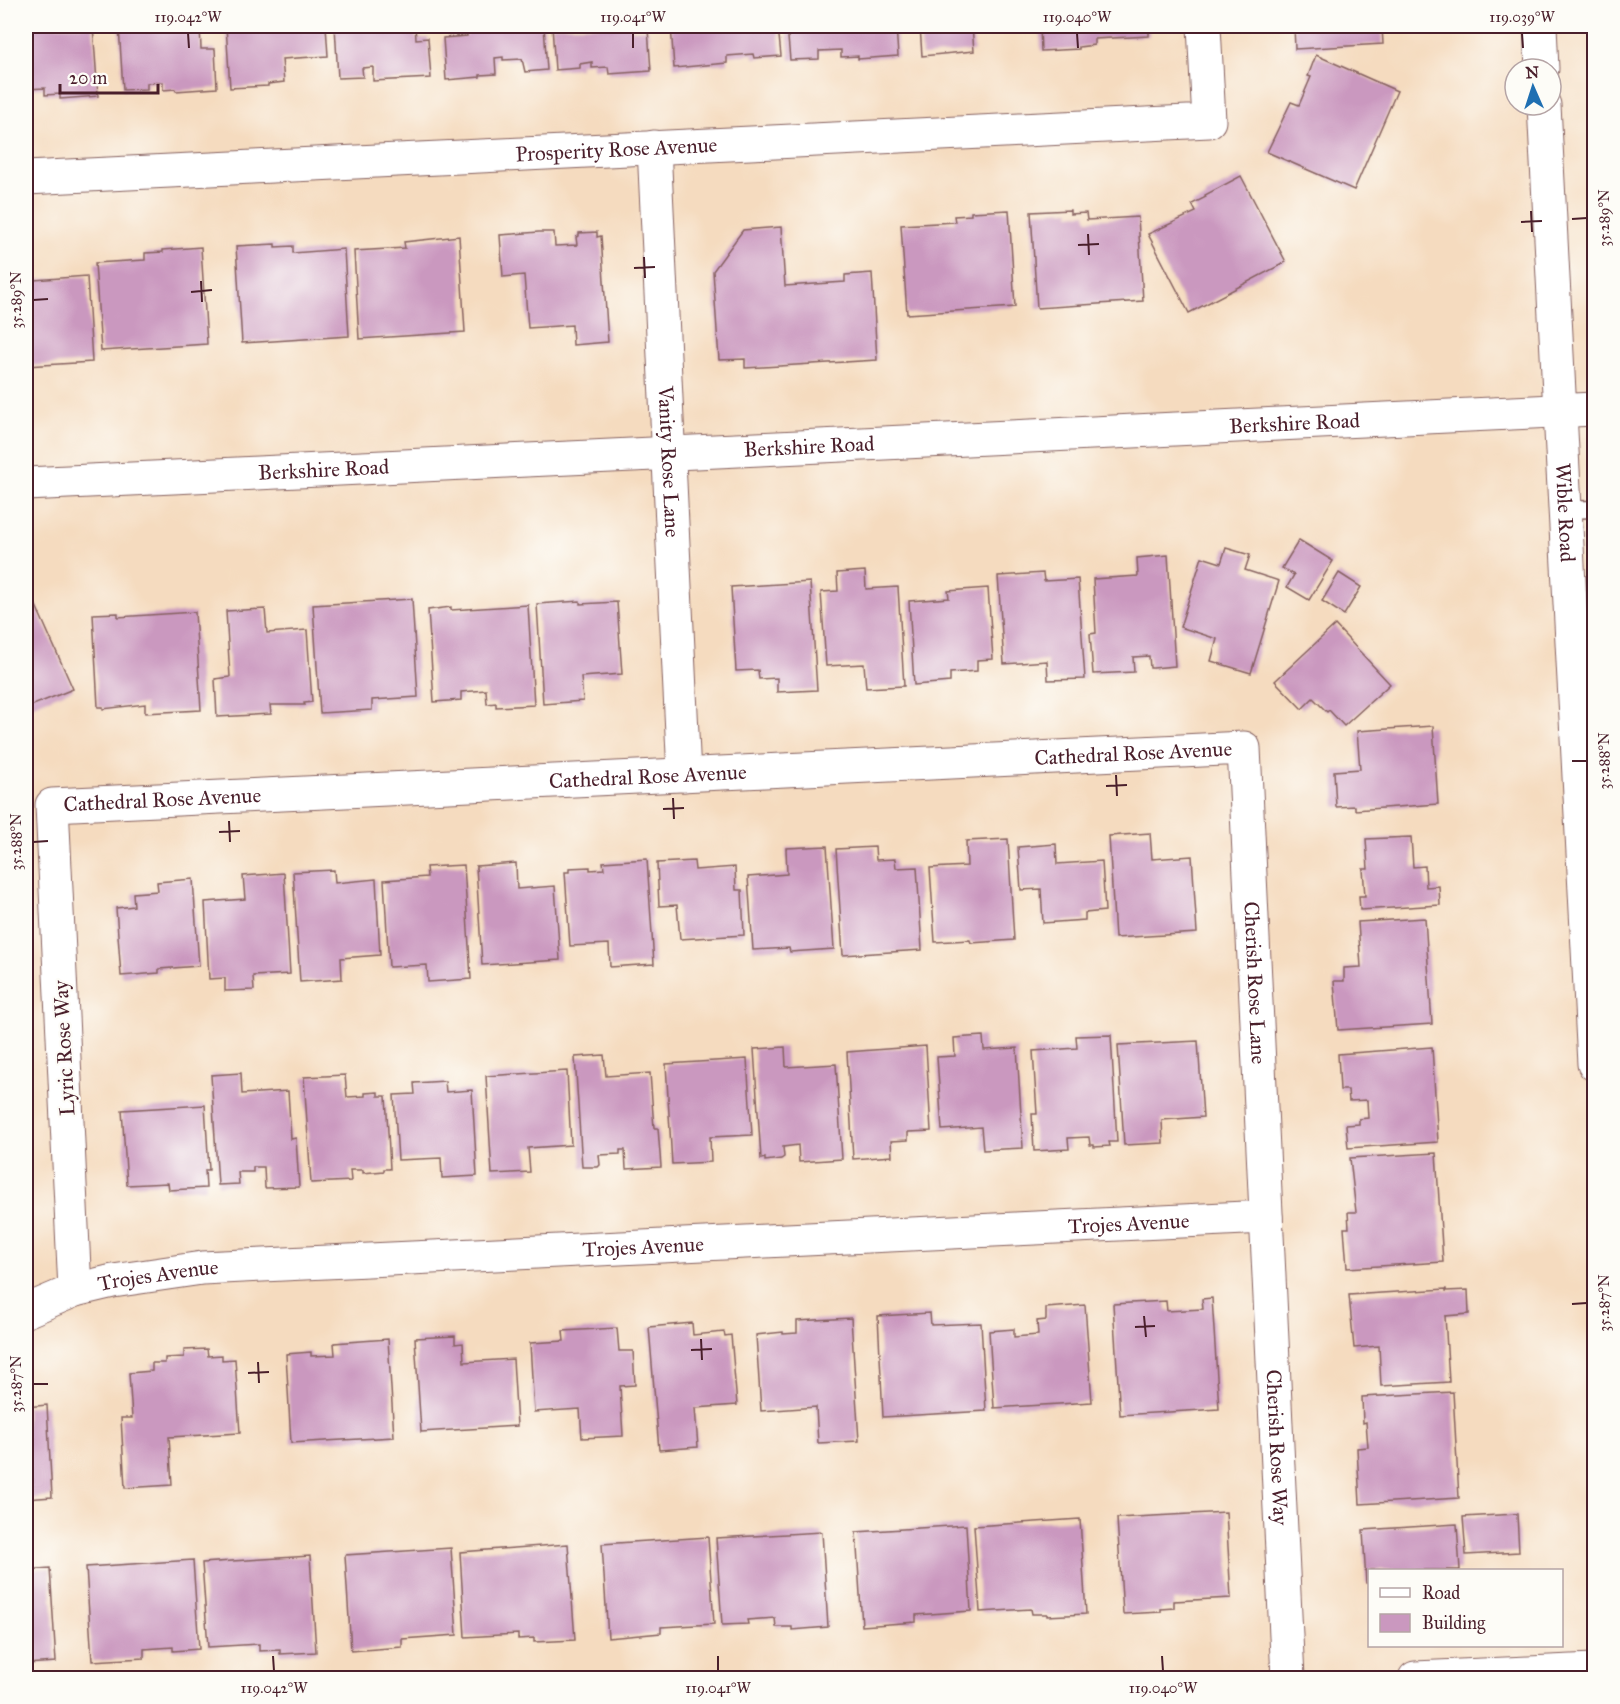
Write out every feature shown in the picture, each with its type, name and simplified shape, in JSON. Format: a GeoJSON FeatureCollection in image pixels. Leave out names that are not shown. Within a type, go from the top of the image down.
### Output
{"type":"FeatureCollection","features":[{"type":"Feature","properties":{"kind":"street","name":"Prosperity Rose Avenue"},"geometry":{"type":"LineString","coordinates":[[26,178],[1209,121],[1204,26]]}},
{"type":"Feature","properties":{"kind":"street"},"geometry":{"type":"LineString","coordinates":[[1540,26],[1541,57]]}},
{"type":"Feature","properties":{"kind":"street","name":"Wible Road"},"geometry":{"type":"LineString","coordinates":[[1545,117],[1560,411],[1580,509],[1594,1064]]}},
{"type":"Feature","properties":{"kind":"street","name":"Vanity Rose Lane"},"geometry":{"type":"LineString","coordinates":[[654,147],[684,775]]}},
{"type":"Feature","properties":{"kind":"street","name":"Berkshire Road"},"geometry":{"type":"LineString","coordinates":[[26,484],[1594,410]]}},
{"type":"Feature","properties":{"kind":"street","name":"Cathedral Rose Avenue"},"geometry":{"type":"LineString","coordinates":[[52,805],[1244,748]]}},
{"type":"Feature","properties":{"kind":"street","name":"Cherish Rose Lane"},"geometry":{"type":"LineString","coordinates":[[1244,748],[1266,1217]]}},
{"type":"Feature","properties":{"kind":"street","name":"Lyric Rose Way"},"geometry":{"type":"LineString","coordinates":[[52,805],[75,1290]]}},
{"type":"Feature","properties":{"kind":"street","name":"Trojes Avenue"},"geometry":{"type":"LineString","coordinates":[[26,1311],[75,1290],[113,1281],[202,1268],[1266,1217]]}},
{"type":"Feature","properties":{"kind":"street","name":"Cherish Rose Way"},"geometry":{"type":"LineString","coordinates":[[1266,1217],[1288,1678]]}},
{"type":"Feature","properties":{"kind":"street"},"geometry":{"type":"LineString","coordinates":[[1415,1678],[1594,1670]]}},
{"type":"Feature","properties":{"kind":"building"},"geometry":{"type":"Polygon","coordinates":[[[26,26],[93,26],[98,96],[60,99],[60,94],[45,95],[45,88],[26,89],[26,26]]]}},
{"type":"Feature","properties":{"kind":"building"},"geometry":{"type":"Polygon","coordinates":[[[119,26],[200,26],[201,49],[215,49],[217,88],[163,90],[163,82],[147,83],[147,89],[123,90],[119,26]]]}},
{"type":"Feature","properties":{"kind":"building"},"geometry":{"type":"Polygon","coordinates":[[[226,26],[326,26],[328,56],[282,59],[284,82],[268,84],[268,86],[230,88],[226,26]]]}},
{"type":"Feature","properties":{"kind":"building"},"geometry":{"type":"Polygon","coordinates":[[[335,26],[415,26],[416,39],[428,38],[431,78],[373,81],[373,67],[362,68],[363,77],[338,78],[335,26]]]}},
{"type":"Feature","properties":{"kind":"building"},"geometry":{"type":"Polygon","coordinates":[[[466,26],[544,26],[547,70],[525,72],[522,59],[503,60],[503,57],[495,58],[496,74],[446,80],[443,38],[467,36],[466,26]]]}},
{"type":"Feature","properties":{"kind":"building"},"geometry":{"type":"Polygon","coordinates":[[[552,26],[631,26],[632,30],[648,29],[651,71],[609,74],[608,67],[592,68],[592,62],[580,64],[580,68],[555,70],[552,26]]]}},
{"type":"Feature","properties":{"kind":"building"},"geometry":{"type":"Polygon","coordinates":[[[671,26],[778,26],[781,56],[754,58],[753,54],[727,56],[727,63],[674,68],[671,26]]]}},
{"type":"Feature","properties":{"kind":"building"},"geometry":{"type":"Polygon","coordinates":[[[787,26],[896,26],[898,56],[858,59],[858,56],[841,57],[841,50],[819,51],[819,59],[790,60],[787,26]]]}},
{"type":"Feature","properties":{"kind":"building"},"geometry":{"type":"Polygon","coordinates":[[[920,26],[972,26],[974,51],[922,56],[920,26]]]}},
{"type":"Feature","properties":{"kind":"building"},"geometry":{"type":"Polygon","coordinates":[[[1040,26],[1149,26],[1149,36],[1094,39],[1094,45],[1079,47],[1079,49],[1041,51],[1040,26]]]}},
{"type":"Feature","properties":{"kind":"building"},"geometry":{"type":"Polygon","coordinates":[[[1294,26],[1382,26],[1383,44],[1295,49],[1294,26]]]}},
{"type":"Feature","properties":{"kind":"building"},"geometry":{"type":"Polygon","coordinates":[[[1316,55],[1397,91],[1354,190],[1267,152],[1291,102],[1299,105],[1311,77],[1308,76],[1316,55]]]}},
{"type":"Feature","properties":{"kind":"building"},"geometry":{"type":"Polygon","coordinates":[[[1241,176],[1286,262],[1189,313],[1148,234],[1196,212],[1192,204],[1241,176]]]}},
{"type":"Feature","properties":{"kind":"building"},"geometry":{"type":"Polygon","coordinates":[[[1009,210],[1015,307],[907,314],[901,225],[955,222],[954,216],[971,215],[971,212],[1009,210]]]}},
{"type":"Feature","properties":{"kind":"building"},"geometry":{"type":"Polygon","coordinates":[[[1070,210],[1070,214],[1086,213],[1087,220],[1138,217],[1143,301],[1037,308],[1031,212],[1070,210]]]}},
{"type":"Feature","properties":{"kind":"building"},"geometry":{"type":"Polygon","coordinates":[[[781,227],[785,286],[845,282],[845,275],[872,273],[877,360],[745,368],[745,359],[719,360],[713,271],[743,230],[781,227]]]}},
{"type":"Feature","properties":{"kind":"building"},"geometry":{"type":"Polygon","coordinates":[[[554,232],[555,246],[577,245],[576,237],[579,233],[597,232],[597,237],[601,236],[608,342],[573,345],[572,325],[528,328],[524,275],[503,277],[500,235],[554,232]]]}},
{"type":"Feature","properties":{"kind":"building"},"geometry":{"type":"Polygon","coordinates":[[[459,236],[465,332],[359,339],[354,251],[405,248],[404,242],[459,236]]]}},
{"type":"Feature","properties":{"kind":"building"},"geometry":{"type":"Polygon","coordinates":[[[275,244],[275,247],[293,246],[293,253],[344,249],[349,336],[242,343],[236,246],[275,244]]]}},
{"type":"Feature","properties":{"kind":"building"},"geometry":{"type":"Polygon","coordinates":[[[201,247],[207,344],[101,351],[95,263],[145,260],[145,253],[201,247]]]}},
{"type":"Feature","properties":{"kind":"building"},"geometry":{"type":"Polygon","coordinates":[[[33,273],[34,280],[87,276],[92,362],[26,366],[26,274],[33,273]]]}},
{"type":"Feature","properties":{"kind":"building"},"geometry":{"type":"Polygon","coordinates":[[[1299,540],[1333,561],[1309,600],[1287,587],[1294,575],[1282,568],[1299,540]]]}},
{"type":"Feature","properties":{"kind":"building"},"geometry":{"type":"Polygon","coordinates":[[[1226,548],[1250,555],[1245,570],[1279,581],[1251,673],[1211,661],[1217,639],[1180,627],[1202,557],[1221,563],[1226,548]]]}},
{"type":"Feature","properties":{"kind":"building"},"geometry":{"type":"Polygon","coordinates":[[[1168,555],[1175,666],[1150,668],[1149,656],[1133,657],[1134,672],[1093,674],[1090,634],[1096,633],[1093,579],[1138,576],[1137,558],[1168,555]]]}},
{"type":"Feature","properties":{"kind":"building"},"geometry":{"type":"Polygon","coordinates":[[[865,571],[866,589],[898,587],[904,686],[866,688],[864,664],[826,666],[821,592],[838,591],[837,573],[865,571]]]}},
{"type":"Feature","properties":{"kind":"building"},"geometry":{"type":"Polygon","coordinates":[[[1043,573],[1044,581],[1078,579],[1085,679],[1048,680],[1047,661],[1004,664],[998,576],[1043,573]]]}},
{"type":"Feature","properties":{"kind":"building"},"geometry":{"type":"Polygon","coordinates":[[[1339,573],[1361,587],[1344,615],[1322,601],[1339,573]]]}},
{"type":"Feature","properties":{"kind":"building"},"geometry":{"type":"Polygon","coordinates":[[[810,582],[817,690],[777,692],[777,678],[759,679],[758,670],[736,671],[731,587],[810,582]]]}},
{"type":"Feature","properties":{"kind":"building"},"geometry":{"type":"Polygon","coordinates":[[[988,588],[993,659],[977,660],[977,671],[950,673],[950,682],[914,685],[909,601],[949,598],[948,591],[988,588]]]}},
{"type":"Feature","properties":{"kind":"building"},"geometry":{"type":"Polygon","coordinates":[[[33,599],[73,689],[26,708],[26,602],[33,599]]]}},
{"type":"Feature","properties":{"kind":"building"},"geometry":{"type":"Polygon","coordinates":[[[412,599],[418,697],[372,700],[372,710],[320,713],[313,605],[412,599]]]}},
{"type":"Feature","properties":{"kind":"building"},"geometry":{"type":"Polygon","coordinates":[[[580,601],[580,604],[617,602],[622,674],[581,677],[583,701],[543,704],[537,604],[580,601]]]}},
{"type":"Feature","properties":{"kind":"building"},"geometry":{"type":"Polygon","coordinates":[[[528,605],[534,705],[496,707],[496,703],[487,704],[486,690],[461,692],[461,700],[434,702],[428,610],[451,607],[451,610],[528,605]]]}},
{"type":"Feature","properties":{"kind":"building"},"geometry":{"type":"Polygon","coordinates":[[[265,609],[267,633],[307,630],[312,702],[304,703],[305,705],[270,705],[271,714],[217,717],[215,679],[230,677],[226,611],[265,609]]]}},
{"type":"Feature","properties":{"kind":"building"},"geometry":{"type":"Polygon","coordinates":[[[195,612],[201,710],[145,713],[145,704],[103,709],[103,707],[98,707],[93,614],[118,613],[118,617],[195,612]]]}},
{"type":"Feature","properties":{"kind":"building"},"geometry":{"type":"Polygon","coordinates":[[[1335,625],[1390,684],[1344,726],[1329,710],[1327,712],[1313,698],[1302,709],[1275,681],[1335,625]]]}},
{"type":"Feature","properties":{"kind":"building"},"geometry":{"type":"Polygon","coordinates":[[[1433,726],[1438,804],[1355,810],[1355,806],[1336,807],[1334,771],[1360,769],[1357,731],[1433,726]]]}},
{"type":"Feature","properties":{"kind":"building"},"geometry":{"type":"Polygon","coordinates":[[[1150,833],[1152,859],[1192,856],[1197,933],[1115,938],[1109,836],[1150,833]]]}},
{"type":"Feature","properties":{"kind":"building"},"geometry":{"type":"Polygon","coordinates":[[[1411,837],[1413,867],[1425,866],[1426,887],[1439,886],[1440,905],[1360,910],[1359,896],[1365,896],[1363,869],[1368,869],[1366,839],[1411,837]]]}},
{"type":"Feature","properties":{"kind":"building"},"geometry":{"type":"Polygon","coordinates":[[[1008,839],[1014,940],[971,943],[970,940],[935,942],[930,868],[967,866],[966,841],[1008,839]]]}},
{"type":"Feature","properties":{"kind":"building"},"geometry":{"type":"Polygon","coordinates":[[[1056,844],[1057,864],[1102,861],[1105,911],[1085,913],[1085,920],[1043,923],[1041,889],[1021,890],[1018,847],[1056,844]]]}},
{"type":"Feature","properties":{"kind":"building"},"geometry":{"type":"Polygon","coordinates":[[[827,846],[834,949],[790,952],[789,948],[753,950],[748,877],[787,874],[786,848],[827,846]]]}},
{"type":"Feature","properties":{"kind":"building"},"geometry":{"type":"Polygon","coordinates":[[[875,847],[876,860],[895,859],[896,868],[917,867],[922,950],[843,955],[836,849],[875,847]]]}},
{"type":"Feature","properties":{"kind":"building"},"geometry":{"type":"Polygon","coordinates":[[[647,859],[654,964],[610,967],[609,944],[570,946],[565,872],[569,872],[569,868],[604,869],[603,862],[647,859]]]}},
{"type":"Feature","properties":{"kind":"building"},"geometry":{"type":"Polygon","coordinates":[[[694,861],[695,870],[735,867],[736,890],[742,890],[744,935],[680,939],[677,905],[659,906],[657,863],[694,861]]]}},
{"type":"Feature","properties":{"kind":"building"},"geometry":{"type":"Polygon","coordinates":[[[516,863],[517,889],[555,886],[560,960],[482,965],[476,866],[516,863]]]}},
{"type":"Feature","properties":{"kind":"building"},"geometry":{"type":"Polygon","coordinates":[[[464,865],[471,979],[428,982],[427,965],[389,967],[384,880],[427,877],[426,867],[464,865]]]}},
{"type":"Feature","properties":{"kind":"building"},"geometry":{"type":"Polygon","coordinates":[[[334,870],[335,883],[376,879],[380,955],[341,958],[342,979],[300,982],[293,872],[334,870]]]}},
{"type":"Feature","properties":{"kind":"building"},"geometry":{"type":"Polygon","coordinates":[[[284,873],[290,974],[253,976],[254,990],[225,991],[225,978],[209,979],[205,902],[245,899],[243,876],[284,873]]]}},
{"type":"Feature","properties":{"kind":"building"},"geometry":{"type":"Polygon","coordinates":[[[193,879],[199,966],[159,969],[159,973],[121,976],[116,908],[134,906],[133,893],[158,891],[157,882],[193,879]]]}},
{"type":"Feature","properties":{"kind":"building"},"geometry":{"type":"Polygon","coordinates":[[[1425,918],[1432,1024],[1338,1030],[1334,981],[1344,981],[1344,968],[1361,967],[1358,922],[1425,918]]]}},
{"type":"Feature","properties":{"kind":"building"},"geometry":{"type":"Polygon","coordinates":[[[1111,1035],[1117,1142],[1109,1142],[1110,1146],[1094,1147],[1090,1145],[1089,1137],[1068,1138],[1069,1149],[1034,1151],[1032,1114],[1037,1114],[1033,1051],[1077,1048],[1076,1036],[1111,1035]]]}},
{"type":"Feature","properties":{"kind":"building"},"geometry":{"type":"Polygon","coordinates":[[[983,1036],[984,1050],[1017,1048],[1023,1148],[983,1150],[981,1127],[942,1130],[937,1057],[955,1056],[954,1038],[983,1036]]]}},
{"type":"Feature","properties":{"kind":"building"},"geometry":{"type":"Polygon","coordinates":[[[1198,1041],[1203,1117],[1162,1120],[1163,1143],[1124,1145],[1118,1045],[1198,1041]]]}},
{"type":"Feature","properties":{"kind":"building"},"geometry":{"type":"Polygon","coordinates":[[[926,1046],[931,1131],[908,1132],[908,1140],[891,1141],[892,1156],[853,1159],[847,1052],[926,1046]]]}},
{"type":"Feature","properties":{"kind":"building"},"geometry":{"type":"Polygon","coordinates":[[[785,1047],[786,1067],[836,1064],[842,1159],[799,1162],[798,1145],[783,1147],[784,1157],[781,1159],[765,1161],[765,1158],[761,1159],[754,1049],[785,1047]]]}},
{"type":"Feature","properties":{"kind":"building"},"geometry":{"type":"Polygon","coordinates":[[[1432,1047],[1438,1142],[1348,1148],[1346,1125],[1359,1124],[1359,1119],[1368,1118],[1367,1100],[1349,1101],[1348,1090],[1340,1090],[1338,1054],[1432,1047]]]}},
{"type":"Feature","properties":{"kind":"building"},"geometry":{"type":"Polygon","coordinates":[[[604,1055],[606,1076],[650,1073],[654,1128],[658,1128],[661,1167],[626,1169],[625,1150],[620,1150],[620,1154],[599,1155],[600,1165],[598,1167],[582,1167],[575,1057],[604,1055]]]}},
{"type":"Feature","properties":{"kind":"building"},"geometry":{"type":"Polygon","coordinates":[[[747,1059],[752,1135],[710,1137],[711,1162],[672,1164],[666,1064],[747,1059]]]}},
{"type":"Feature","properties":{"kind":"building"},"geometry":{"type":"Polygon","coordinates":[[[567,1071],[571,1145],[528,1148],[530,1172],[492,1174],[486,1076],[567,1071]]]}},
{"type":"Feature","properties":{"kind":"building"},"geometry":{"type":"Polygon","coordinates":[[[241,1073],[242,1094],[288,1091],[291,1139],[296,1138],[299,1187],[265,1188],[264,1167],[253,1167],[253,1172],[238,1172],[239,1184],[218,1185],[211,1075],[241,1073]]]}},
{"type":"Feature","properties":{"kind":"building"},"geometry":{"type":"Polygon","coordinates":[[[345,1075],[347,1097],[365,1096],[365,1093],[378,1092],[378,1096],[386,1096],[390,1169],[363,1173],[363,1170],[350,1170],[351,1181],[311,1183],[304,1077],[345,1075]]]}},
{"type":"Feature","properties":{"kind":"building"},"geometry":{"type":"Polygon","coordinates":[[[445,1081],[446,1092],[472,1090],[477,1176],[442,1178],[441,1158],[398,1160],[394,1095],[415,1094],[414,1083],[445,1081]]]}},
{"type":"Feature","properties":{"kind":"building"},"geometry":{"type":"Polygon","coordinates":[[[205,1105],[209,1170],[205,1170],[206,1188],[169,1190],[168,1183],[127,1185],[122,1110],[205,1105]]]}},
{"type":"Feature","properties":{"kind":"building"},"geometry":{"type":"Polygon","coordinates":[[[1436,1153],[1443,1262],[1347,1268],[1344,1228],[1349,1228],[1348,1212],[1356,1212],[1350,1158],[1436,1153]]]}},
{"type":"Feature","properties":{"kind":"building"},"geometry":{"type":"Polygon","coordinates":[[[1446,1289],[1446,1291],[1468,1290],[1469,1314],[1445,1316],[1449,1382],[1381,1386],[1379,1346],[1354,1348],[1349,1295],[1446,1289]]]}},
{"type":"Feature","properties":{"kind":"building"},"geometry":{"type":"Polygon","coordinates":[[[1212,1298],[1219,1409],[1120,1415],[1113,1304],[1166,1301],[1167,1311],[1203,1309],[1202,1299],[1212,1298]]]}},
{"type":"Feature","properties":{"kind":"building"},"geometry":{"type":"Polygon","coordinates":[[[1085,1305],[1092,1402],[994,1408],[989,1331],[1014,1329],[1014,1337],[1038,1335],[1037,1321],[1046,1320],[1046,1308],[1085,1305]]]}},
{"type":"Feature","properties":{"kind":"building"},"geometry":{"type":"Polygon","coordinates":[[[930,1313],[931,1325],[981,1323],[986,1411],[883,1417],[878,1316],[930,1313]]]}},
{"type":"Feature","properties":{"kind":"building"},"geometry":{"type":"Polygon","coordinates":[[[851,1318],[859,1441],[818,1443],[816,1407],[761,1411],[756,1335],[797,1333],[797,1321],[851,1318]]]}},
{"type":"Feature","properties":{"kind":"building"},"geometry":{"type":"Polygon","coordinates":[[[692,1323],[693,1335],[724,1332],[725,1336],[731,1335],[737,1405],[695,1408],[698,1447],[659,1450],[649,1327],[692,1323]]]}},
{"type":"Feature","properties":{"kind":"building"},"geometry":{"type":"Polygon","coordinates":[[[617,1328],[619,1351],[633,1351],[635,1385],[620,1386],[623,1436],[582,1438],[580,1409],[534,1412],[530,1343],[564,1341],[563,1331],[617,1328]]]}},
{"type":"Feature","properties":{"kind":"building"},"geometry":{"type":"Polygon","coordinates":[[[455,1336],[455,1344],[463,1343],[464,1362],[513,1359],[517,1426],[421,1432],[415,1338],[455,1336]]]}},
{"type":"Feature","properties":{"kind":"building"},"geometry":{"type":"Polygon","coordinates":[[[388,1339],[394,1437],[291,1443],[286,1354],[311,1352],[311,1356],[335,1355],[334,1343],[388,1339]]]}},
{"type":"Feature","properties":{"kind":"building"},"geometry":{"type":"Polygon","coordinates":[[[207,1349],[208,1356],[222,1355],[222,1360],[235,1359],[240,1433],[169,1437],[172,1485],[125,1488],[121,1418],[132,1418],[129,1373],[152,1371],[152,1363],[165,1363],[165,1358],[184,1357],[184,1350],[207,1349]]]}},
{"type":"Feature","properties":{"kind":"building"},"geometry":{"type":"Polygon","coordinates":[[[1453,1392],[1459,1498],[1360,1504],[1357,1448],[1368,1447],[1366,1422],[1363,1423],[1362,1397],[1453,1392]]]}},
{"type":"Feature","properties":{"kind":"building"},"geometry":{"type":"Polygon","coordinates":[[[47,1405],[52,1497],[26,1499],[26,1407],[47,1405]]]}},
{"type":"Feature","properties":{"kind":"building"},"geometry":{"type":"Polygon","coordinates":[[[1226,1512],[1231,1598],[1174,1601],[1174,1608],[1161,1609],[1161,1612],[1123,1614],[1117,1518],[1226,1512]]]}},
{"type":"Feature","properties":{"kind":"building"},"geometry":{"type":"Polygon","coordinates":[[[1517,1514],[1519,1552],[1466,1555],[1463,1517],[1517,1514]]]}},
{"type":"Feature","properties":{"kind":"building"},"geometry":{"type":"Polygon","coordinates":[[[1080,1519],[1086,1614],[1047,1616],[1047,1614],[1032,1614],[1031,1609],[980,1612],[974,1526],[1080,1519]]]}},
{"type":"Feature","properties":{"kind":"building"},"geometry":{"type":"Polygon","coordinates":[[[1457,1524],[1460,1569],[1368,1569],[1368,1583],[1366,1583],[1363,1530],[1457,1524]]]}},
{"type":"Feature","properties":{"kind":"building"},"geometry":{"type":"Polygon","coordinates":[[[966,1525],[971,1611],[916,1615],[916,1622],[862,1626],[856,1532],[966,1525]]]}},
{"type":"Feature","properties":{"kind":"building"},"geometry":{"type":"Polygon","coordinates":[[[822,1532],[828,1627],[792,1630],[792,1627],[776,1627],[775,1618],[747,1620],[748,1624],[722,1625],[716,1538],[822,1532]]]}},
{"type":"Feature","properties":{"kind":"building"},"geometry":{"type":"Polygon","coordinates":[[[708,1537],[714,1624],[661,1627],[661,1633],[608,1638],[602,1544],[708,1537]]]}},
{"type":"Feature","properties":{"kind":"building"},"geometry":{"type":"Polygon","coordinates":[[[568,1544],[575,1640],[534,1642],[534,1638],[518,1639],[518,1634],[465,1637],[460,1552],[568,1544]]]}},
{"type":"Feature","properties":{"kind":"building"},"geometry":{"type":"Polygon","coordinates":[[[451,1548],[457,1635],[402,1639],[402,1647],[351,1651],[345,1555],[451,1548]]]}},
{"type":"Feature","properties":{"kind":"building"},"geometry":{"type":"Polygon","coordinates":[[[310,1556],[316,1652],[280,1654],[280,1650],[259,1651],[259,1644],[208,1647],[202,1563],[310,1556]]]}},
{"type":"Feature","properties":{"kind":"building"},"geometry":{"type":"Polygon","coordinates":[[[193,1560],[199,1649],[173,1651],[173,1647],[144,1649],[144,1658],[92,1661],[86,1567],[193,1560]]]}},
{"type":"Feature","properties":{"kind":"building"},"geometry":{"type":"Polygon","coordinates":[[[50,1568],[56,1662],[26,1664],[26,1570],[50,1568]]]}}]}
